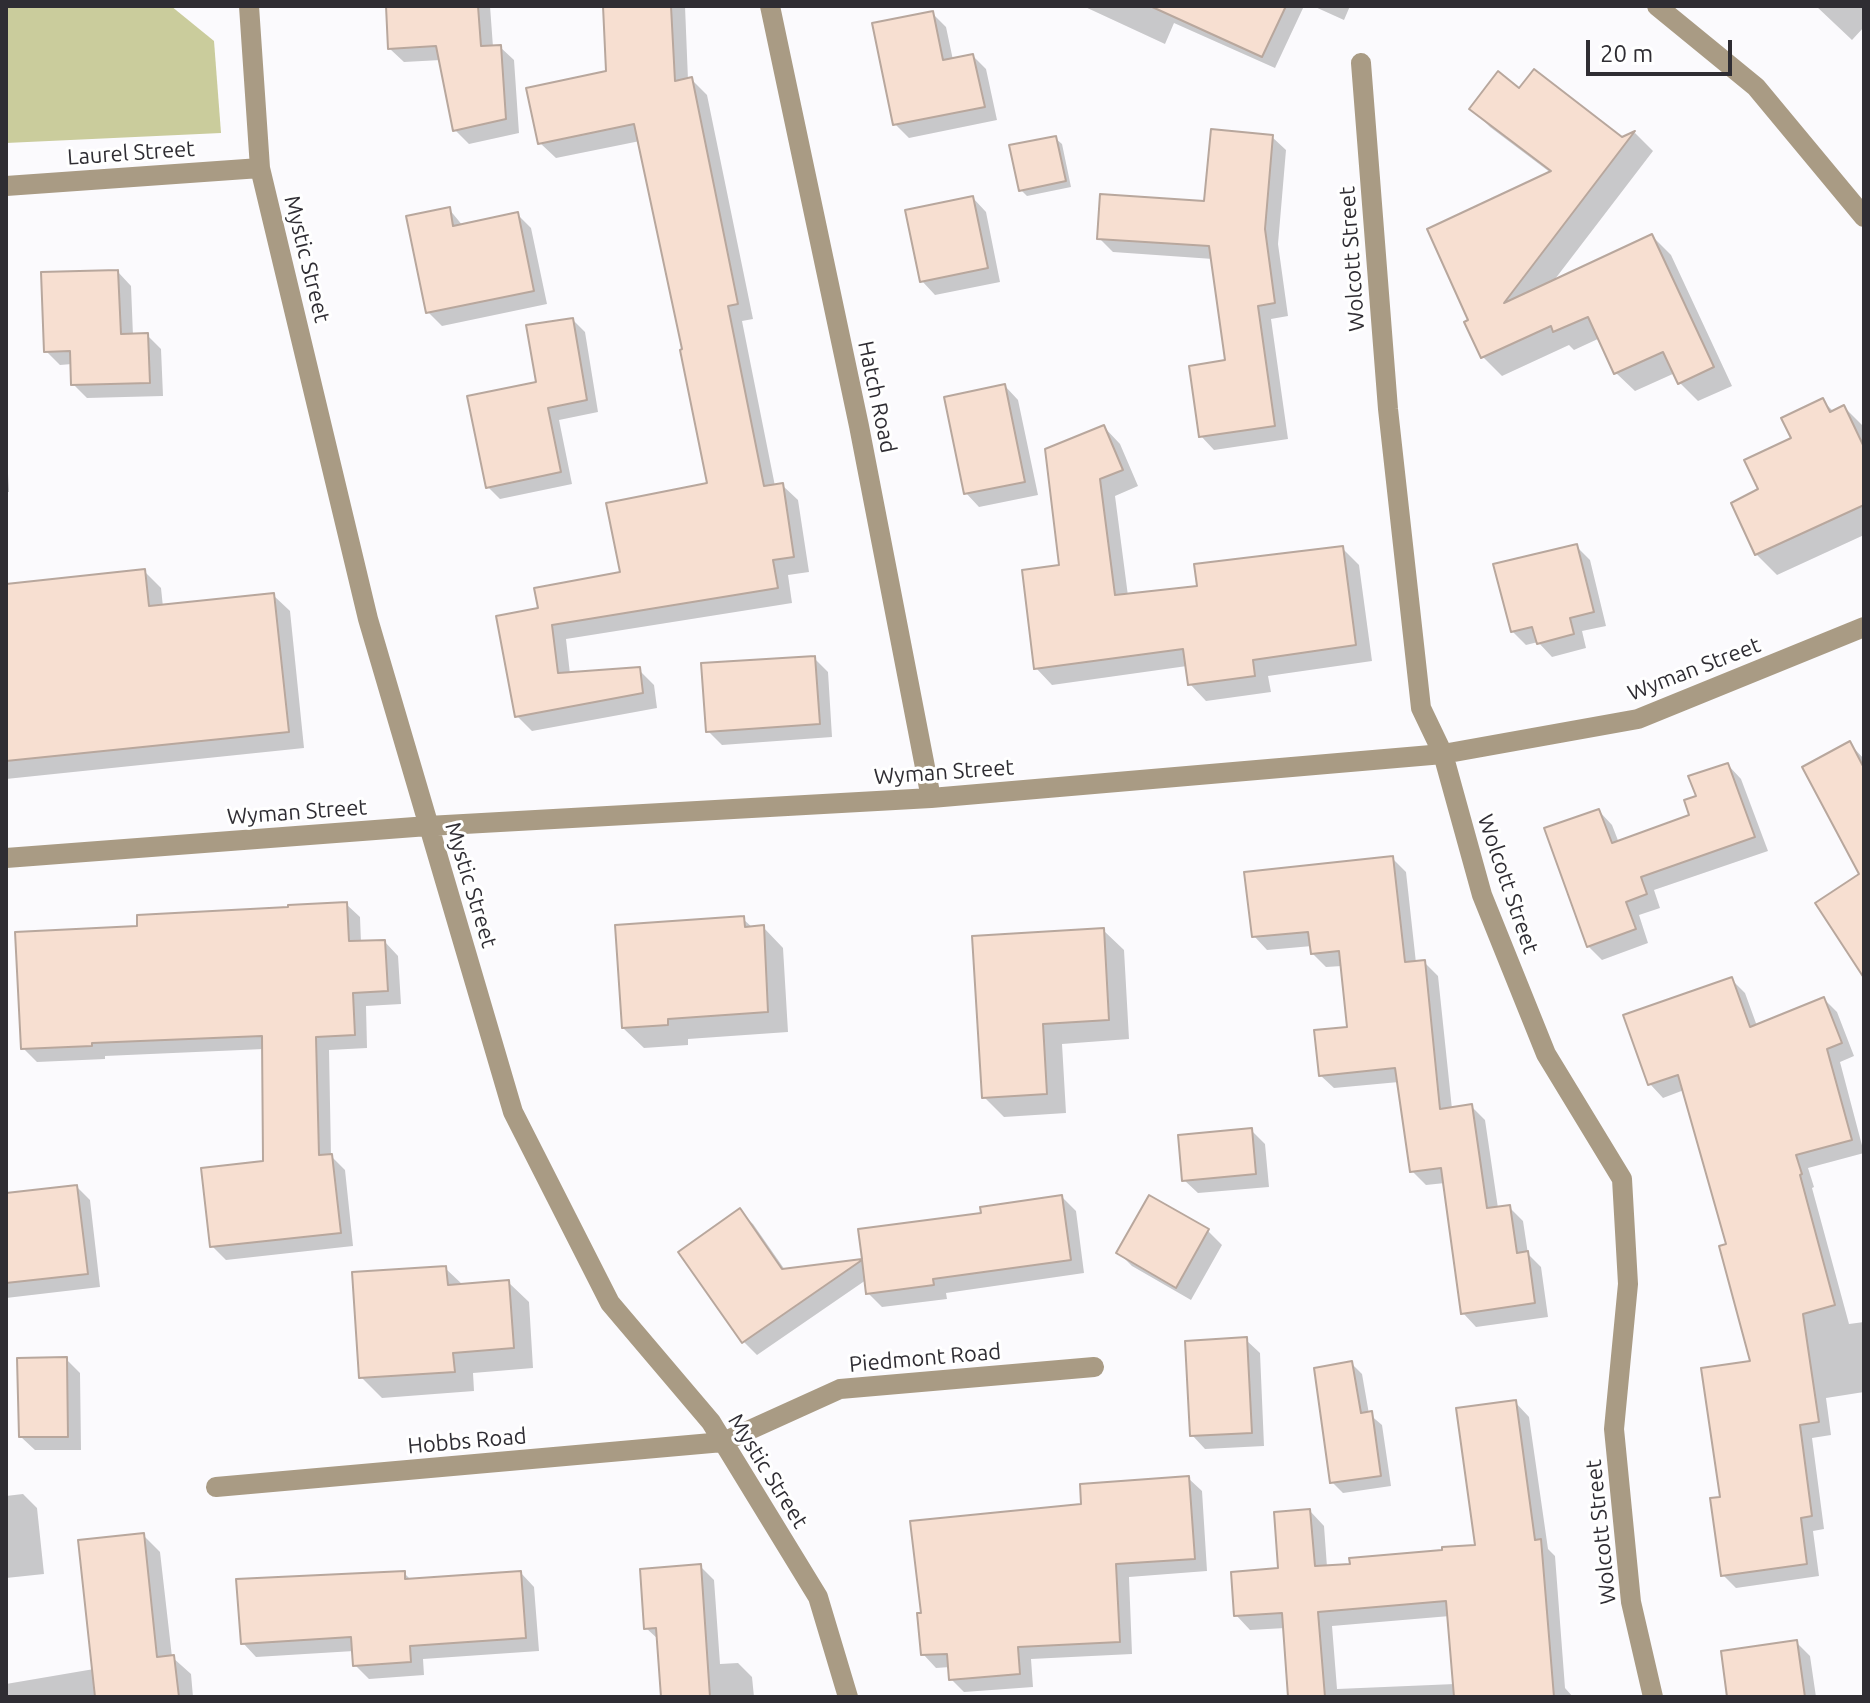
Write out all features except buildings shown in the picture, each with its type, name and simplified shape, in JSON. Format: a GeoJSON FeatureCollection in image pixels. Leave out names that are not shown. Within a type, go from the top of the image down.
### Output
{"type":"FeatureCollection","features":[{"type":"Feature","properties":{"kind":"street","name":"Mystic Street"},"geometry":{"type":"LineString","coordinates":[[249,6],[260,168],[368,619],[513,1112],[610,1303],[711,1422],[818,1597],[848,1697]]}},
{"type":"Feature","properties":{"kind":"street","name":"Hatch Road"},"geometry":{"type":"LineString","coordinates":[[770,6],[859,426],[931,798]]}},
{"type":"Feature","properties":{"kind":"street"},"geometry":{"type":"LineString","coordinates":[[1657,6],[1756,87],[1864,217]]}},
{"type":"Feature","properties":{"kind":"street","name":"Wolcott Street"},"geometry":{"type":"LineString","coordinates":[[1361,63],[1388,409],[1421,708],[1443,754],[1482,895],[1546,1054],[1622,1179],[1628,1284],[1614,1429],[1631,1602],[1653,1697]]}},
{"type":"Feature","properties":{"kind":"street","name":"Laurel Street"},"geometry":{"type":"LineString","coordinates":[[6,186],[260,168]]}},
{"type":"Feature","properties":{"kind":"street","name":"Wyman Street"},"geometry":{"type":"LineString","coordinates":[[6,858],[428,826],[931,798],[1443,754],[1638,719],[1864,627]]}},
{"type":"Feature","properties":{"kind":"street","name":"Piedmont Road"},"geometry":{"type":"LineString","coordinates":[[723,1442],[840,1389],[1094,1367]]}},
{"type":"Feature","properties":{"kind":"street","name":"Hobbs Road"},"geometry":{"type":"LineString","coordinates":[[216,1487],[723,1442]]}},
{"type":"Feature","properties":{"kind":"green space"},"geometry":{"type":"Polygon","coordinates":[[[6,6],[171,6],[214,41],[221,133],[6,143],[6,6]]]}}]}
